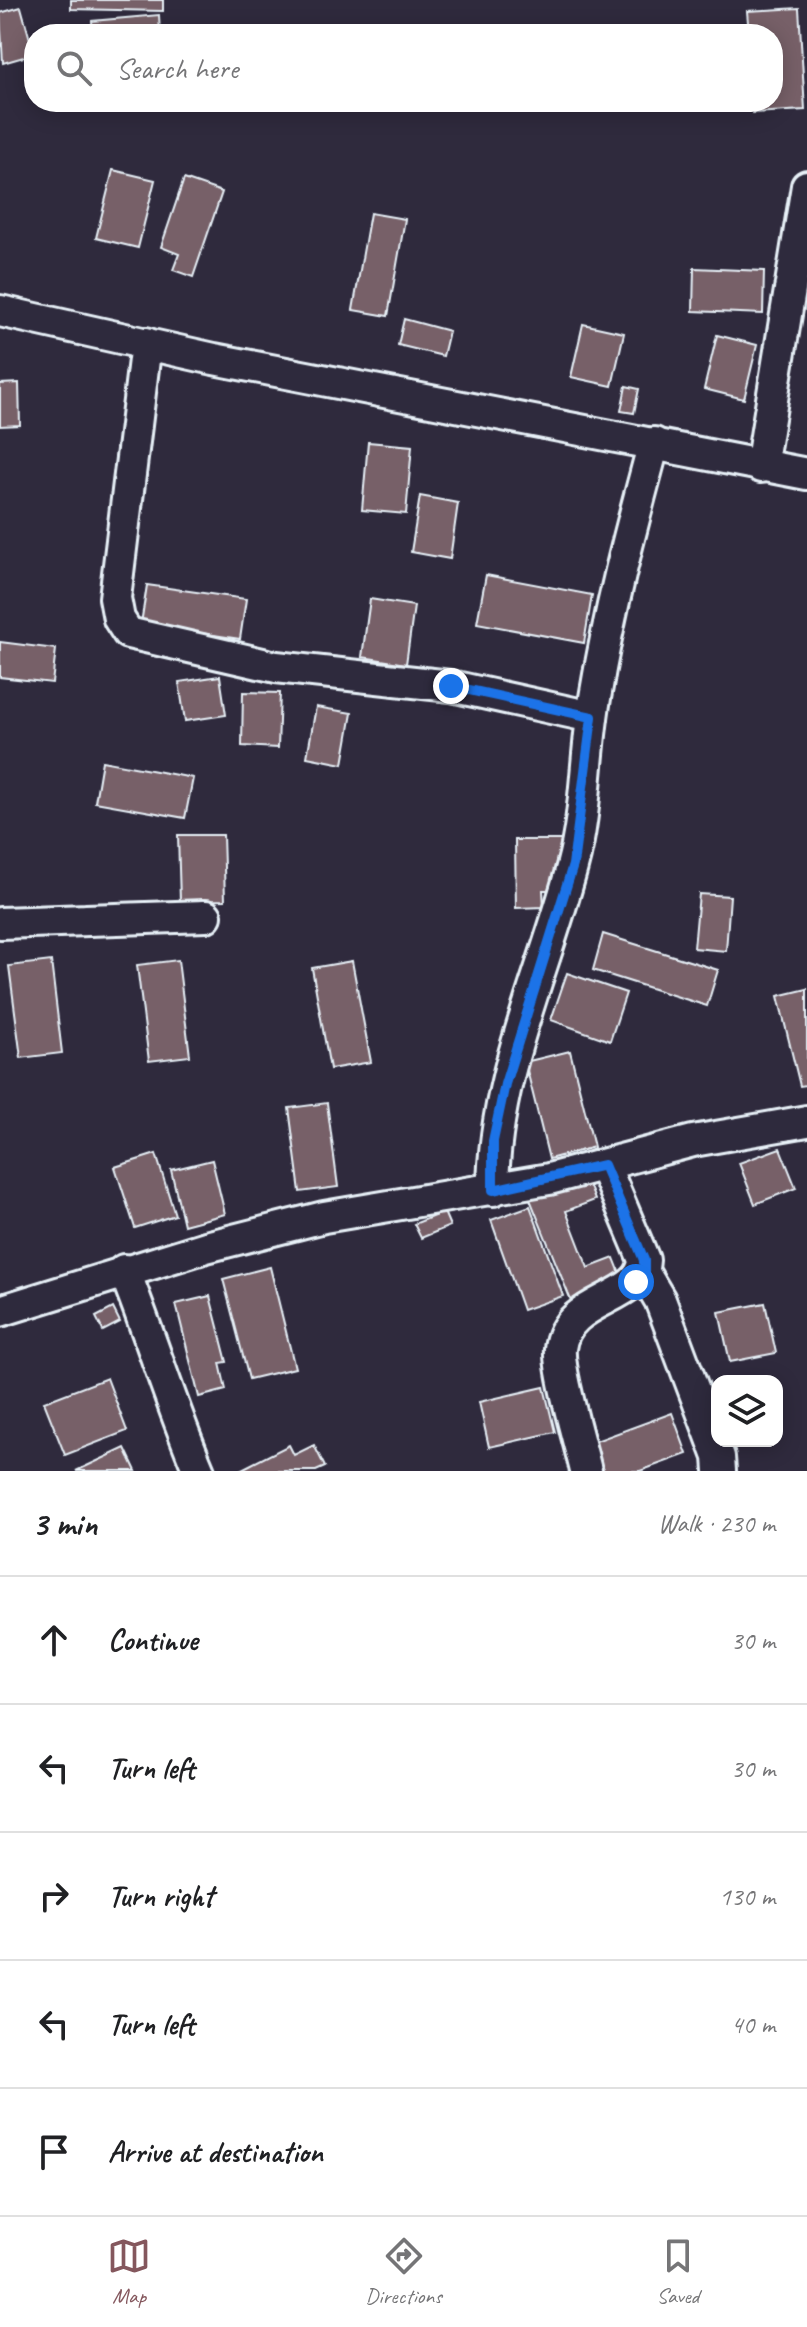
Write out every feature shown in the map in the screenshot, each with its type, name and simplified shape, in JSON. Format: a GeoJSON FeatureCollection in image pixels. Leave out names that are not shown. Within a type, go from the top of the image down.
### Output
{"type":"FeatureCollection","features":[{"type":"Feature","properties":{"kind":"street"},"geometry":{"type":"LineString","coordinates":[[761,467],[807,186]]}},
{"type":"Feature","properties":{"kind":"street"},"geometry":{"type":"LineString","coordinates":[[0,311],[146,343],[807,474]]}},
{"type":"Feature","properties":{"kind":"street"},"geometry":{"type":"LineString","coordinates":[[146,343],[115,598],[119,619],[128,633],[276,667],[451,686],[592,717]]}},
{"type":"Feature","properties":{"kind":"street"},"geometry":{"type":"LineString","coordinates":[[493,1190],[493,1141],[505,1084],[573,865],[592,717],[622,562],[654,443]]}},
{"type":"Feature","properties":{"kind":"street"},"geometry":{"type":"LineString","coordinates":[[146,914],[206,916]]}},
{"type":"Feature","properties":{"kind":"street"},"geometry":{"type":"LineString","coordinates":[[86,920],[206,916]]}},
{"type":"Feature","properties":{"kind":"street"},"geometry":{"type":"LineString","coordinates":[[0,923],[206,916]]}},
{"type":"Feature","properties":{"kind":"street"},"geometry":{"type":"LineString","coordinates":[[0,1311],[124,1270],[324,1217],[493,1190],[693,1141],[807,1121]]}},
{"type":"Feature","properties":{"kind":"street"},"geometry":{"type":"LineString","coordinates":[[604,1165],[644,1260],[644,1273],[660,1300],[719,1457],[720,1471]]}},
{"type":"Feature","properties":{"kind":"street"},"geometry":{"type":"LineString","coordinates":[[124,1270],[151,1335],[173,1409],[199,1471]]}},
{"type":"Feature","properties":{"kind":"street"},"geometry":{"type":"LineString","coordinates":[[586,1471],[560,1349],[568,1327],[578,1315],[636,1282],[644,1273]]}},
{"type":"Feature","properties":{"kind":"building"},"geometry":{"type":"Polygon","coordinates":[[[71,0],[163,0],[163,11],[71,9],[71,0]]]}},
{"type":"Feature","properties":{"kind":"building"},"geometry":{"type":"Polygon","coordinates":[[[21,7],[26,24],[24,57],[3,63],[0,13],[21,7]]]}},
{"type":"Feature","properties":{"kind":"building"},"geometry":{"type":"Polygon","coordinates":[[[799,8],[805,110],[783,111],[783,24],[748,24],[747,11],[799,8]]]}},
{"type":"Feature","properties":{"kind":"building"},"geometry":{"type":"Polygon","coordinates":[[[159,15],[159,24],[92,24],[92,21],[159,15]]]}},
{"type":"Feature","properties":{"kind":"building"},"geometry":{"type":"Polygon","coordinates":[[[113,170],[155,180],[138,248],[96,238],[113,170]]]}},
{"type":"Feature","properties":{"kind":"building"},"geometry":{"type":"Polygon","coordinates":[[[184,179],[222,192],[193,277],[173,270],[179,254],[161,247],[184,179]]]}},
{"type":"Feature","properties":{"kind":"building"},"geometry":{"type":"Polygon","coordinates":[[[370,213],[405,219],[388,316],[353,310],[370,213]]]}},
{"type":"Feature","properties":{"kind":"building"},"geometry":{"type":"Polygon","coordinates":[[[694,268],[764,271],[763,314],[693,311],[694,268]]]}},
{"type":"Feature","properties":{"kind":"building"},"geometry":{"type":"Polygon","coordinates":[[[404,319],[449,331],[443,356],[398,345],[404,319]]]}},
{"type":"Feature","properties":{"kind":"building"},"geometry":{"type":"Polygon","coordinates":[[[583,324],[624,333],[612,386],[571,377],[583,324]]]}},
{"type":"Feature","properties":{"kind":"building"},"geometry":{"type":"Polygon","coordinates":[[[717,335],[757,345],[744,399],[704,389],[717,335]]]}},
{"type":"Feature","properties":{"kind":"building"},"geometry":{"type":"Polygon","coordinates":[[[19,383],[20,425],[0,426],[0,384],[19,383]]]}},
{"type":"Feature","properties":{"kind":"building"},"geometry":{"type":"Polygon","coordinates":[[[626,386],[639,389],[634,413],[621,411],[626,386]]]}},
{"type":"Feature","properties":{"kind":"building"},"geometry":{"type":"Polygon","coordinates":[[[368,442],[412,446],[406,514],[362,510],[368,442]]]}},
{"type":"Feature","properties":{"kind":"building"},"geometry":{"type":"Polygon","coordinates":[[[420,496],[458,503],[450,559],[411,552],[420,496]]]}},
{"type":"Feature","properties":{"kind":"building"},"geometry":{"type":"Polygon","coordinates":[[[486,575],[592,595],[584,643],[477,623],[486,575]]]}},
{"type":"Feature","properties":{"kind":"building"},"geometry":{"type":"Polygon","coordinates":[[[147,585],[246,599],[240,639],[141,624],[147,585]]]}},
{"type":"Feature","properties":{"kind":"building"},"geometry":{"type":"Polygon","coordinates":[[[370,599],[414,606],[406,664],[362,657],[370,599]]]}},
{"type":"Feature","properties":{"kind":"building"},"geometry":{"type":"Polygon","coordinates":[[[0,642],[56,649],[52,683],[0,677],[0,642]]]}},
{"type":"Feature","properties":{"kind":"building"},"geometry":{"type":"Polygon","coordinates":[[[220,676],[226,715],[185,721],[179,682],[220,676]]]}},
{"type":"Feature","properties":{"kind":"building"},"geometry":{"type":"Polygon","coordinates":[[[243,692],[280,693],[278,748],[242,746],[243,692]]]}},
{"type":"Feature","properties":{"kind":"building"},"geometry":{"type":"Polygon","coordinates":[[[316,707],[352,713],[343,764],[307,757],[316,707]]]}},
{"type":"Feature","properties":{"kind":"building"},"geometry":{"type":"Polygon","coordinates":[[[102,761],[193,778],[185,818],[95,802],[102,761]]]}},
{"type":"Feature","properties":{"kind":"building"},"geometry":{"type":"Polygon","coordinates":[[[178,835],[223,835],[225,900],[180,901],[178,835]]]}},
{"type":"Feature","properties":{"kind":"building"},"geometry":{"type":"Polygon","coordinates":[[[515,840],[562,840],[563,890],[543,890],[544,907],[516,908],[515,840]]]}},
{"type":"Feature","properties":{"kind":"building"},"geometry":{"type":"Polygon","coordinates":[[[699,894],[730,896],[726,951],[694,948],[699,894]]]}},
{"type":"Feature","properties":{"kind":"building"},"geometry":{"type":"Polygon","coordinates":[[[603,934],[718,970],[707,1006],[593,970],[603,934]]]}},
{"type":"Feature","properties":{"kind":"building"},"geometry":{"type":"Polygon","coordinates":[[[178,960],[190,1056],[149,1061],[137,965],[178,960]]]}},
{"type":"Feature","properties":{"kind":"building"},"geometry":{"type":"Polygon","coordinates":[[[51,961],[62,1053],[21,1058],[9,966],[51,961]]]}},
{"type":"Feature","properties":{"kind":"building"},"geometry":{"type":"Polygon","coordinates":[[[352,961],[371,1062],[330,1069],[312,968],[352,961]]]}},
{"type":"Feature","properties":{"kind":"building"},"geometry":{"type":"Polygon","coordinates":[[[567,973],[626,993],[610,1041],[551,1020],[567,973]]]}},
{"type":"Feature","properties":{"kind":"building"},"geometry":{"type":"Polygon","coordinates":[[[807,989],[807,1085],[800,1086],[778,996],[807,989]]]}},
{"type":"Feature","properties":{"kind":"building"},"geometry":{"type":"Polygon","coordinates":[[[570,1051],[594,1147],[549,1159],[525,1062],[570,1051]]]}},
{"type":"Feature","properties":{"kind":"building"},"geometry":{"type":"Polygon","coordinates":[[[327,1103],[338,1187],[300,1192],[289,1108],[327,1103]]]}},
{"type":"Feature","properties":{"kind":"building"},"geometry":{"type":"Polygon","coordinates":[[[780,1148],[796,1188],[755,1204],[739,1163],[780,1148]]]}},
{"type":"Feature","properties":{"kind":"building"},"geometry":{"type":"Polygon","coordinates":[[[156,1154],[175,1215],[135,1228],[115,1167],[156,1154]]]}},
{"type":"Feature","properties":{"kind":"building"},"geometry":{"type":"Polygon","coordinates":[[[212,1160],[225,1214],[184,1225],[171,1170],[212,1160]]]}},
{"type":"Feature","properties":{"kind":"building"},"geometry":{"type":"Polygon","coordinates":[[[586,1177],[595,1200],[566,1211],[588,1268],[614,1258],[624,1283],[572,1303],[530,1199],[586,1177]]]}},
{"type":"Feature","properties":{"kind":"building"},"geometry":{"type":"Polygon","coordinates":[[[530,1206],[563,1296],[523,1310],[491,1220],[530,1206]]]}},
{"type":"Feature","properties":{"kind":"building"},"geometry":{"type":"Polygon","coordinates":[[[444,1212],[450,1226],[421,1238],[414,1224],[444,1212]]]}},
{"type":"Feature","properties":{"kind":"building"},"geometry":{"type":"Polygon","coordinates":[[[270,1267],[295,1368],[249,1379],[223,1279],[270,1267]]]}},
{"type":"Feature","properties":{"kind":"building"},"geometry":{"type":"Polygon","coordinates":[[[210,1296],[227,1362],[220,1363],[226,1390],[199,1397],[176,1304],[210,1296]]]}},
{"type":"Feature","properties":{"kind":"building"},"geometry":{"type":"Polygon","coordinates":[[[765,1303],[776,1353],[730,1362],[719,1312],[765,1303]]]}},
{"type":"Feature","properties":{"kind":"building"},"geometry":{"type":"Polygon","coordinates":[[[113,1308],[120,1322],[103,1331],[96,1317],[113,1308]]]}},
{"type":"Feature","properties":{"kind":"building"},"geometry":{"type":"Polygon","coordinates":[[[107,1378],[127,1431],[65,1455],[44,1402],[107,1378]]]}},
{"type":"Feature","properties":{"kind":"building"},"geometry":{"type":"Polygon","coordinates":[[[544,1387],[555,1432],[489,1447],[479,1402],[544,1387]]]}},
{"type":"Feature","properties":{"kind":"building"},"geometry":{"type":"Polygon","coordinates":[[[672,1413],[687,1454],[640,1471],[591,1471],[582,1446],[672,1413]]]}},
{"type":"Feature","properties":{"kind":"building"},"geometry":{"type":"Polygon","coordinates":[[[289,1445],[294,1455],[314,1445],[325,1467],[316,1471],[238,1471],[289,1445]]]}},
{"type":"Feature","properties":{"kind":"building"},"geometry":{"type":"Polygon","coordinates":[[[125,1448],[136,1471],[76,1471],[125,1448]]]}},
{"type":"Feature","properties":{"kind":"route"},"geometry":{"type":"LineString","coordinates":[[451,686],[592,717],[573,865],[505,1084],[493,1141],[493,1190],[604,1165],[644,1260],[644,1273],[636,1282]]}}]}
